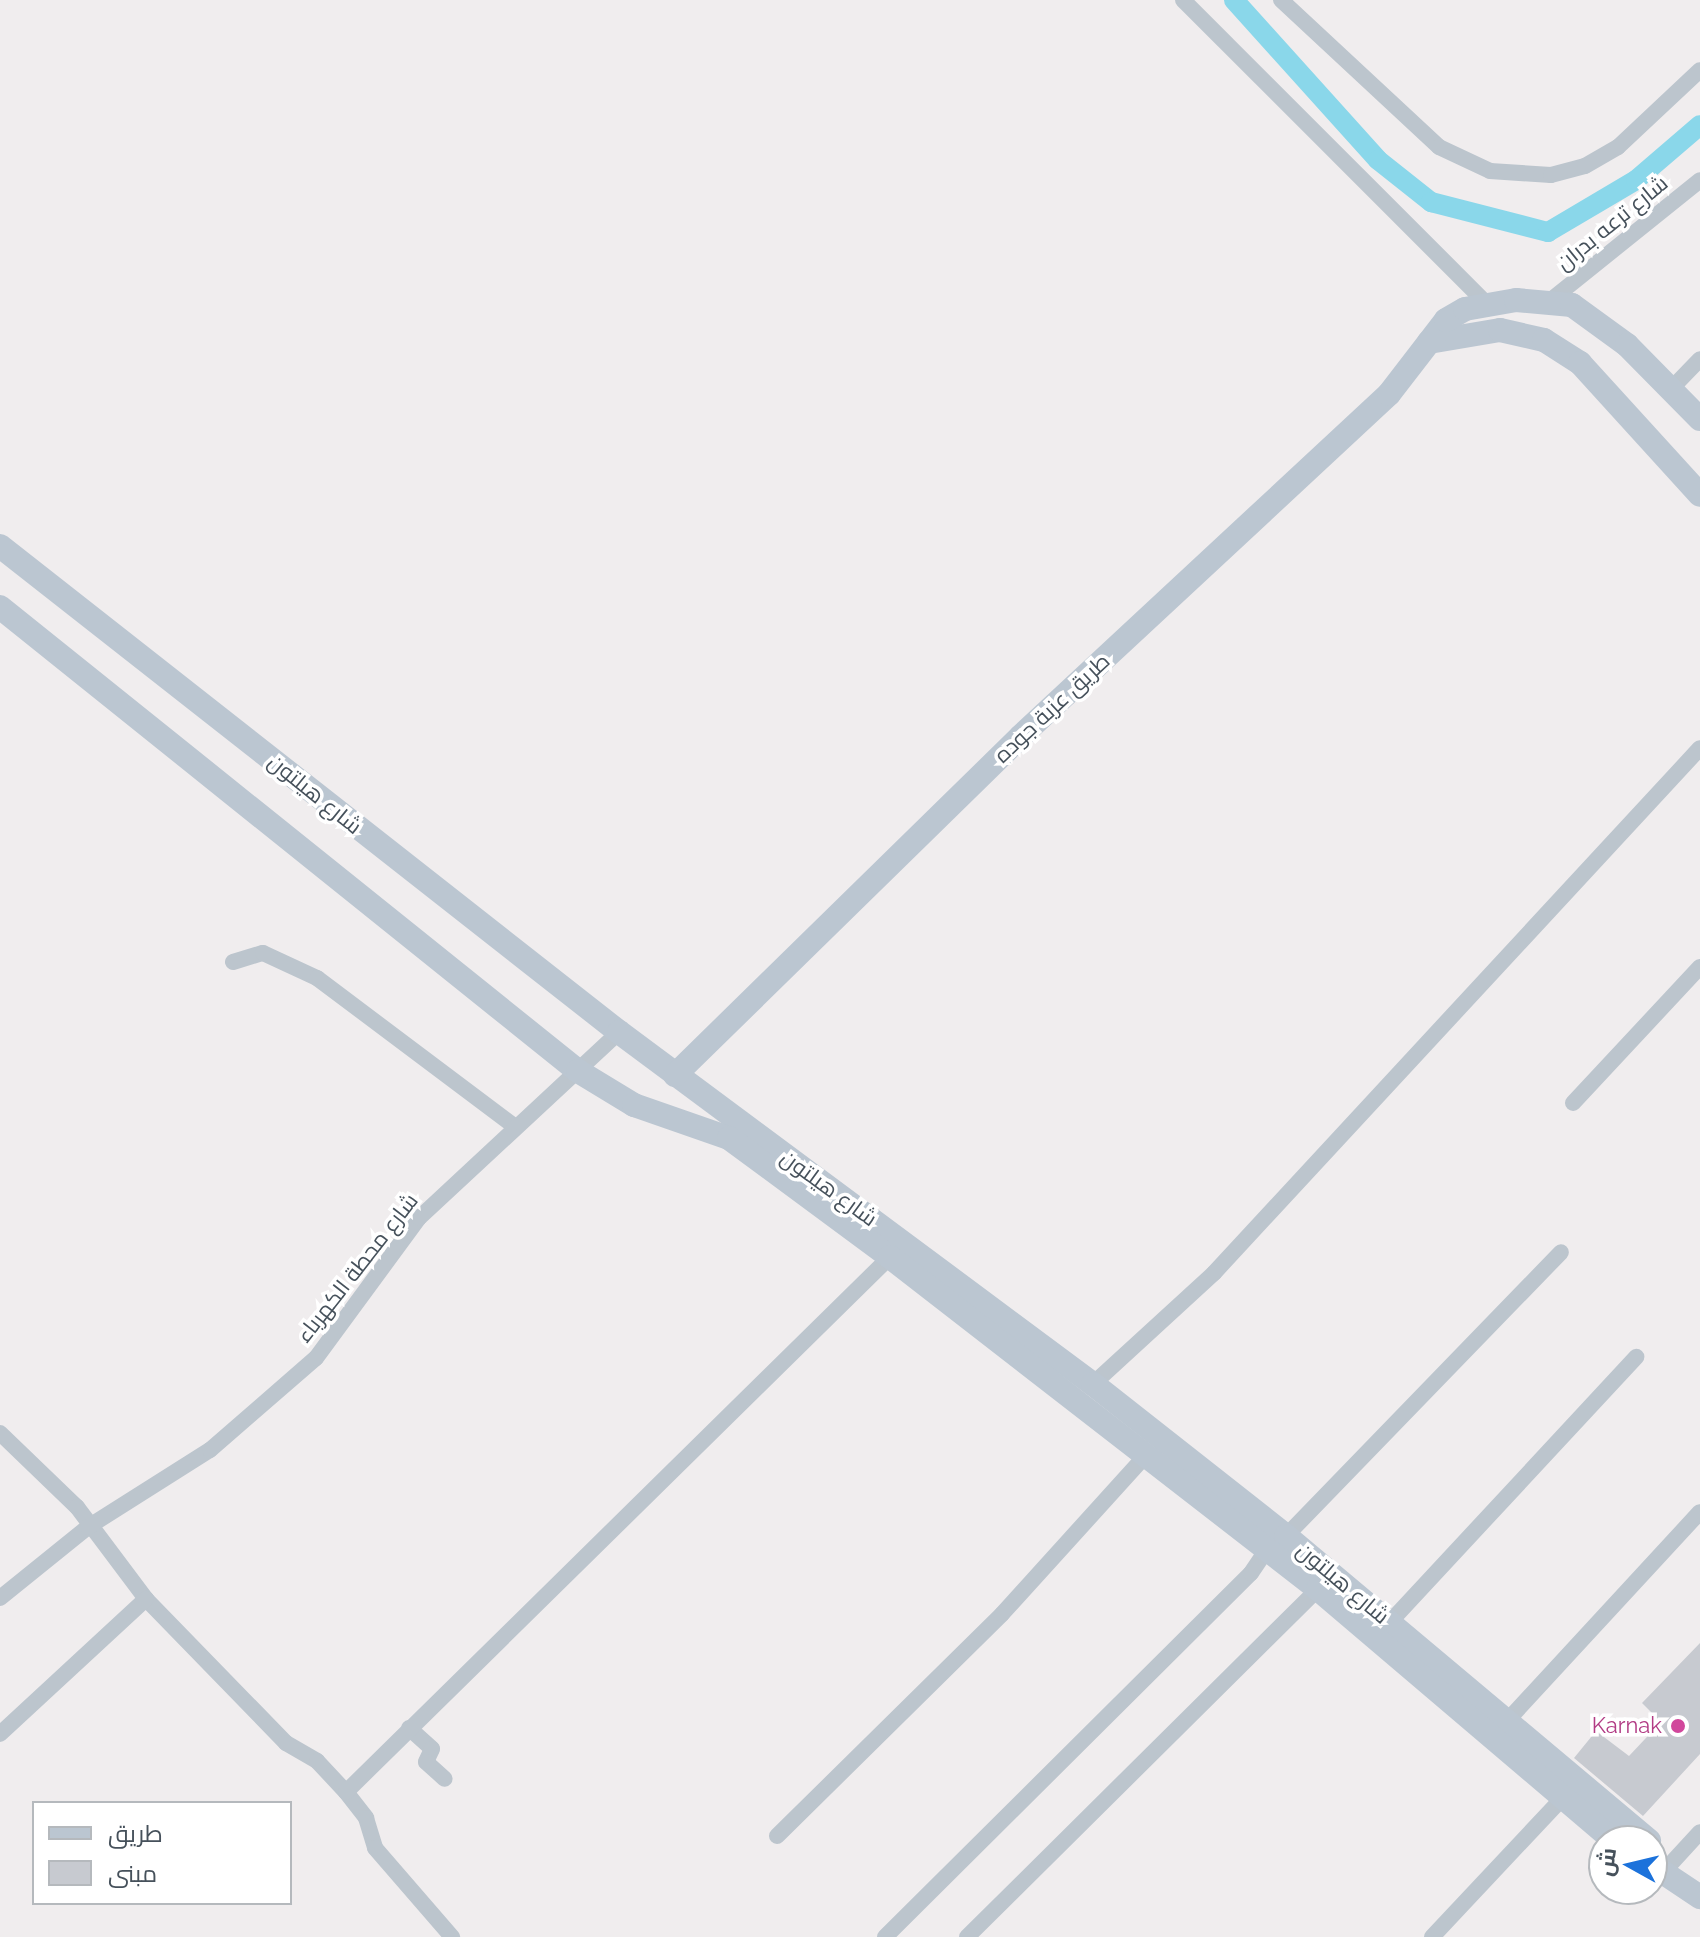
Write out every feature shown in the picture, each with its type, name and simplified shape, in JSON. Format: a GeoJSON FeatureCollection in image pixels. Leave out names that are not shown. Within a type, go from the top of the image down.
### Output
{"type":"FeatureCollection","features":[{"type":"Feature","properties":{"kind":"main road","name":"طريق عزبة جوده"},"geometry":{"type":"LineString","coordinates":[[675,1075],[1021,736],[1389,394],[1446,320],[1487,304],[1551,300]]}},
{"type":"Feature","properties":{"kind":"main road"},"geometry":{"type":"LineString","coordinates":[[1544,340],[1551,300],[1572,305],[1605,329],[1672,388],[1700,419]]}},
{"type":"Feature","properties":{"kind":"main road"},"geometry":{"type":"LineString","coordinates":[[1429,342],[1500,330],[1544,340],[1580,363],[1700,495]]}},
{"type":"Feature","properties":{"kind":"main road","name":"شارع هيلتون"},"geometry":{"type":"LineString","coordinates":[[0,546],[897,1250],[1086,1390],[1277,1542],[1570,1789],[1625,1825]]}},
{"type":"Feature","properties":{"kind":"main road","name":"شارع هيلتون"},"geometry":{"type":"LineString","coordinates":[[0,607],[578,1071],[634,1105],[729,1138],[897,1250]]}},
{"type":"Feature","properties":{"kind":"main road","name":"شارع هيلتون"},"geometry":{"type":"LineString","coordinates":[[1086,1390],[1146,1455],[1277,1542]]}},
{"type":"Feature","properties":{"kind":"main road","name":"شارع هيلتون"},"geometry":{"type":"LineString","coordinates":[[1325,1582],[1390,1622],[1507,1721],[1600,1825]]}},
{"type":"Feature","properties":{"kind":"main road","name":"شارع هيلتون"},"geometry":{"type":"LineString","coordinates":[[1668,1874],[1700,1897]]}},
{"type":"Feature","properties":{"kind":"street"},"geometry":{"type":"LineString","coordinates":[[1183,0],[1487,304]]}},
{"type":"Feature","properties":{"kind":"street"},"geometry":{"type":"LineString","coordinates":[[1281,0],[1439,147],[1490,171],[1551,175],[1585,166],[1618,147],[1700,70]]}},
{"type":"Feature","properties":{"kind":"street","name":"شارع ترعه بدران"},"geometry":{"type":"LineString","coordinates":[[1551,300],[1700,180]]}},
{"type":"Feature","properties":{"kind":"street"},"geometry":{"type":"LineString","coordinates":[[1672,388],[1700,359]]}},
{"type":"Feature","properties":{"kind":"street"},"geometry":{"type":"LineString","coordinates":[[1086,1390],[1214,1273],[1700,748]]}},
{"type":"Feature","properties":{"kind":"street"},"geometry":{"type":"LineString","coordinates":[[233,962],[263,953],[305,971],[513,1125]]}},
{"type":"Feature","properties":{"kind":"street"},"geometry":{"type":"LineString","coordinates":[[1573,1103],[1700,967]]}},
{"type":"Feature","properties":{"kind":"street","name":"شارع محطة الكهرباء"},"geometry":{"type":"LineString","coordinates":[[0,1598],[88,1527],[210,1450],[316,1358],[419,1218],[513,1125],[619,1032]]}},
{"type":"Feature","properties":{"kind":"street"},"geometry":{"type":"LineString","coordinates":[[346,1792],[897,1250]]}},
{"type":"Feature","properties":{"kind":"street"},"geometry":{"type":"LineString","coordinates":[[885,1937],[1251,1573],[1277,1542],[1561,1252]]}},
{"type":"Feature","properties":{"kind":"street"},"geometry":{"type":"LineString","coordinates":[[1390,1622],[1636,1357]]}},
{"type":"Feature","properties":{"kind":"street"},"geometry":{"type":"LineString","coordinates":[[0,1433],[77,1507],[88,1527],[146,1599],[286,1743],[317,1761],[346,1792],[366,1818],[375,1848],[452,1937]]}},
{"type":"Feature","properties":{"kind":"street"},"geometry":{"type":"LineString","coordinates":[[777,1836],[1002,1614],[1146,1455]]}},
{"type":"Feature","properties":{"kind":"street"},"geometry":{"type":"LineString","coordinates":[[1507,1721],[1700,1512]]}},
{"type":"Feature","properties":{"kind":"street"},"geometry":{"type":"LineString","coordinates":[[967,1937],[1325,1582]]}},
{"type":"Feature","properties":{"kind":"street"},"geometry":{"type":"LineString","coordinates":[[0,1734],[146,1599]]}},
{"type":"Feature","properties":{"kind":"street"},"geometry":{"type":"LineString","coordinates":[[409,1728],[432,1749],[426,1761],[445,1779]]}},
{"type":"Feature","properties":{"kind":"street"},"geometry":{"type":"LineString","coordinates":[[1432,1937],[1570,1789]]}},
{"type":"Feature","properties":{"kind":"street"},"geometry":{"type":"LineString","coordinates":[[1668,1859],[1700,1832]]}},
{"type":"Feature","properties":{"kind":"building","name":"Karnak"},"geometry":{"type":"Polygon","coordinates":[[[1700,1643],[1700,1754],[1643,1816],[1574,1758],[1596,1731],[1629,1756],[1661,1722],[1642,1703],[1700,1643]]]}},
{"type":"Feature","properties":{"kind":"waterway"},"geometry":{"type":"LineString","coordinates":[[1234,0],[1378,160],[1431,202],[1548,232],[1636,180],[1700,125]]}},
{"type":"Feature","properties":{"kind":"place","name":"Karnak"},"geometry":{"type":"Point","coordinates":[1678,1726]}}]}
